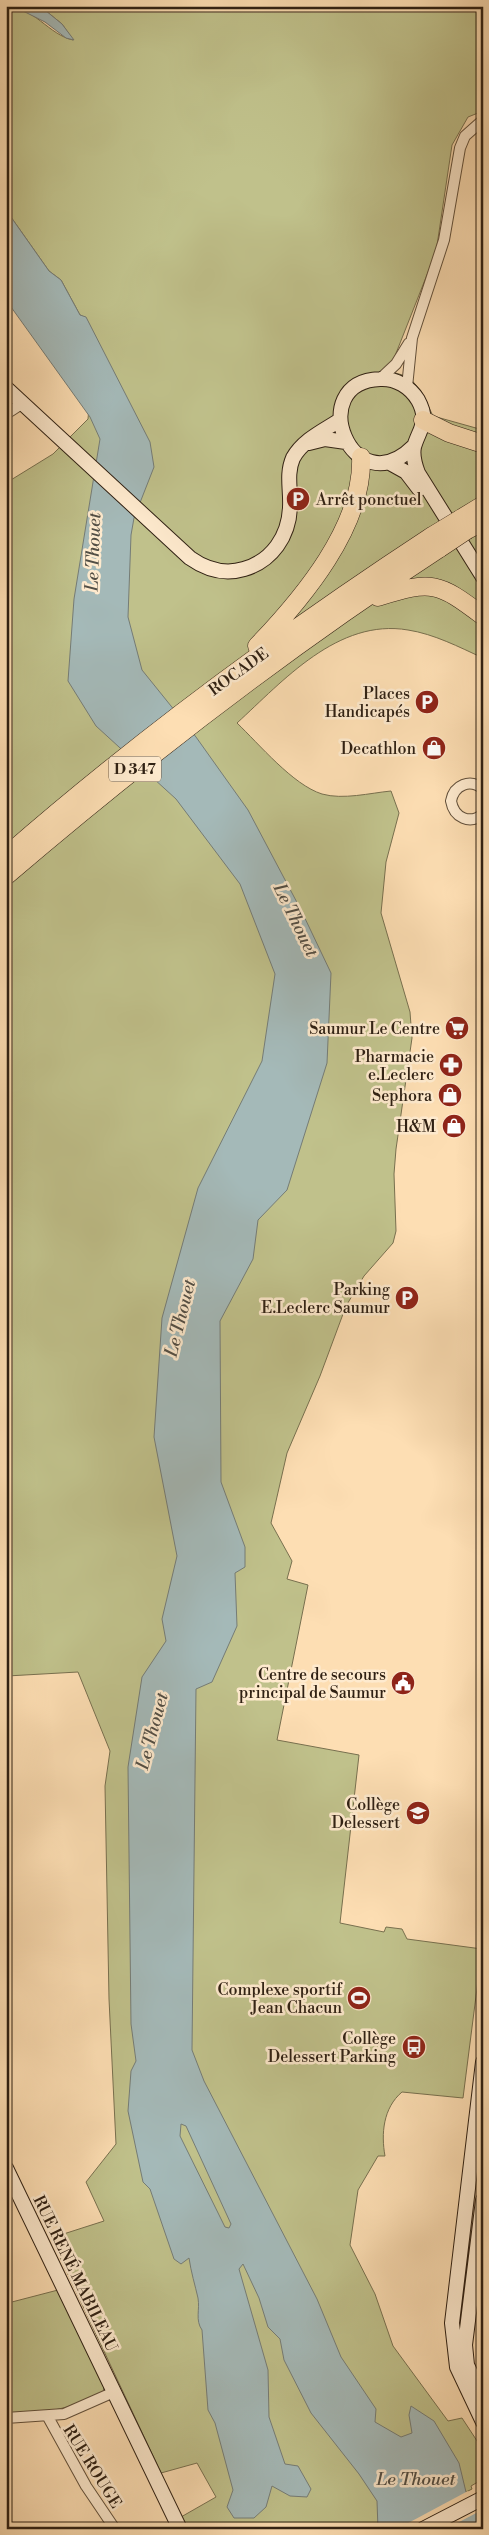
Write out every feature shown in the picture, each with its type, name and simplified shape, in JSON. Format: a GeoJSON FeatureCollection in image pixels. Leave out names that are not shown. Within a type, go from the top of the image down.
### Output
{"type":"FeatureCollection","features":[{"type":"Feature","properties":{"kind":"highway"},"geometry":{"type":"LineString","coordinates":[[423,420],[483,444]]}},
{"type":"Feature","properties":{"kind":"highway"},"geometry":{"type":"LineString","coordinates":[[226,679],[292,608],[324,563],[337,540],[358,492],[362,471],[361,457]]}},
{"type":"Feature","properties":{"kind":"highway","name":"ROCADE"},"geometry":{"type":"LineString","coordinates":[[6,856],[47,831],[215,697],[226,679],[305,621],[436,542],[470,524],[483,505]]}},
{"type":"Feature","properties":{"kind":"highway","name":"D 347"},"geometry":{"type":"LineString","coordinates":[[215,697],[354,604],[436,542]]}},
{"type":"Feature","properties":{"kind":"highway"},"geometry":{"type":"LineString","coordinates":[[354,604],[400,588],[422,586],[452,593],[483,616]]}},
{"type":"Feature","properties":{"kind":"highway","name":"D 347"},"geometry":{"type":"LineString","coordinates":[[6,876],[47,831]]}},
{"type":"Feature","properties":{"kind":"main road"},"geometry":{"type":"LineString","coordinates":[[380,379],[394,380],[407,387],[419,402],[423,420],[422,430],[414,446],[398,459],[388,462],[379,462],[361,457],[346,442],[340,420],[341,410],[351,391],[369,380],[380,379]]}},
{"type":"Feature","properties":{"kind":"main road"},"geometry":{"type":"LineString","coordinates":[[6,388],[84,457],[174,541],[202,558],[225,563],[246,560],[261,554],[283,534],[290,508],[290,466],[304,445],[316,434],[340,420]]}},
{"type":"Feature","properties":{"kind":"main road"},"geometry":{"type":"LineString","coordinates":[[304,445],[325,439],[346,442]]}},
{"type":"Feature","properties":{"kind":"main road"},"geometry":{"type":"LineString","coordinates":[[414,446],[418,473],[483,578]]}},
{"type":"Feature","properties":{"kind":"main road"},"geometry":{"type":"LineString","coordinates":[[388,462],[406,472],[418,487],[483,590]]}},
{"type":"Feature","properties":{"kind":"main road"},"geometry":{"type":"LineString","coordinates":[[483,2062],[452,2323],[453,2346],[457,2367],[483,2422]]}},
{"type":"Feature","properties":{"kind":"main road","name":"RUE RENÉ MABILEAU"},"geometry":{"type":"LineString","coordinates":[[6,2168],[180,2529]]}},
{"type":"Feature","properties":{"kind":"main road"},"geometry":{"type":"LineString","coordinates":[[483,2200],[465,2345],[467,2365],[483,2399]]}},
{"type":"Feature","properties":{"kind":"main road"},"geometry":{"type":"LineString","coordinates":[[423,2529],[481,2497]]}},
{"type":"Feature","properties":{"kind":"street"},"geometry":{"type":"LineString","coordinates":[[407,387],[412,338],[444,240],[460,148],[466,136],[483,120]]}},
{"type":"Feature","properties":{"kind":"street"},"geometry":{"type":"LineString","coordinates":[[380,379],[396,364],[412,338]]}},
{"type":"Feature","properties":{"kind":"street"},"geometry":{"type":"LineString","coordinates":[[6,414],[23,403]]}},
{"type":"Feature","properties":{"kind":"street"},"geometry":{"type":"LineString","coordinates":[[483,789],[475,784],[467,783],[458,787],[452,797],[452,807],[457,815],[466,819],[479,816],[483,826]]}},
{"type":"Feature","properties":{"kind":"street"},"geometry":{"type":"LineString","coordinates":[[6,2418],[48,2417],[64,2414],[114,2392]]}},
{"type":"Feature","properties":{"kind":"street","name":"RUE ROUGE"},"geometry":{"type":"LineString","coordinates":[[48,2417],[86,2486],[115,2529]]}},
{"type":"Feature","properties":{"kind":"green space"},"geometry":{"type":"Polygon","coordinates":[[[6,6],[16,7],[33,15],[56,33],[73,40],[62,24],[40,6],[483,6],[483,111],[468,117],[452,145],[436,252],[389,371],[409,377],[421,391],[433,416],[483,430],[483,658],[456,645],[408,630],[382,629],[358,634],[335,643],[314,656],[273,689],[237,723],[288,773],[311,789],[330,796],[356,796],[391,791],[399,813],[386,862],[381,913],[410,1012],[412,1038],[396,1149],[394,1174],[396,1231],[393,1243],[364,1276],[346,1306],[320,1376],[287,1453],[271,1523],[292,1561],[287,1579],[308,1585],[277,1740],[359,1755],[340,1923],[384,1932],[386,1927],[402,1929],[407,1939],[482,1949],[463,2098],[402,2092],[396,2098],[387,2113],[385,2122],[383,2139],[385,2156],[378,2156],[358,2190],[350,2245],[375,2294],[393,2346],[448,2421],[462,2418],[483,2450],[483,2479],[471,2486],[472,2489],[466,2492],[483,2517],[483,2529],[187,2529],[181,2517],[216,2497],[197,2463],[161,2473],[51,2238],[104,2221],[86,2182],[116,2144],[109,1999],[105,1786],[110,1751],[78,1672],[7,1676],[6,483],[53,454],[88,419],[95,337],[86,318],[80,315],[61,280],[49,271],[6,210],[6,6]]]}},
{"type":"Feature","properties":{"kind":"green space"},"geometry":{"type":"Polygon","coordinates":[[[58,2290],[104,2386],[103,2393],[67,2407],[42,2413],[6,2413],[6,2299],[8,2303],[58,2290]]]}},
{"type":"Feature","properties":{"kind":"water"},"geometry":{"type":"Polygon","coordinates":[[[13,6],[40,6],[62,24],[74,40],[66,38],[45,22],[13,6]]]}},
{"type":"Feature","properties":{"kind":"water","name":"Le Thouet"},"geometry":{"type":"Polygon","coordinates":[[[6,210],[49,271],[61,280],[80,315],[86,317],[150,442],[154,467],[134,518],[131,535],[128,617],[142,670],[196,737],[248,810],[301,910],[331,973],[327,1063],[287,1190],[258,1220],[253,1259],[220,1321],[221,1482],[245,1547],[245,1567],[235,1573],[237,1626],[212,1682],[196,1689],[192,2050],[204,2081],[317,2299],[341,2357],[376,2409],[375,2422],[401,2437],[412,2433],[409,2415],[411,2406],[434,2421],[459,2463],[466,2492],[480,2515],[483,2529],[378,2529],[377,2501],[359,2474],[311,2413],[284,2360],[280,2339],[268,2327],[259,2298],[243,2264],[239,2269],[268,2370],[269,2417],[285,2464],[298,2466],[311,2489],[307,2497],[290,2496],[272,2486],[266,2507],[254,2518],[234,2518],[227,2507],[233,2490],[215,2423],[208,2410],[202,2330],[198,2319],[198,2298],[189,2258],[181,2264],[174,2259],[150,2189],[143,2182],[128,2111],[131,2071],[136,2061],[131,2024],[128,1767],[142,1677],[166,1641],[162,1619],[177,1556],[154,1437],[162,1318],[198,1188],[262,1061],[275,974],[240,884],[176,799],[96,726],[68,681],[74,599],[100,439],[90,417],[6,300],[6,210]],[[181,2124],[180,2136],[225,2227],[229,2228],[231,2224],[186,2126],[181,2124]]]}},
{"type":"Feature","properties":{"kind":"pier"},"geometry":{"type":"Polygon","coordinates":[[[468,2491],[480,2511],[446,2529],[397,2529],[468,2491]]]}},
{"type":"Feature","properties":{"kind":"place","name":"Arrêt ponctuel"},"geometry":{"type":"Point","coordinates":[298,499]}},
{"type":"Feature","properties":{"kind":"place","name":"Places Handicapés"},"geometry":{"type":"Point","coordinates":[427,702]}},
{"type":"Feature","properties":{"kind":"place","name":"Decathlon"},"geometry":{"type":"Point","coordinates":[434,748]}},
{"type":"Feature","properties":{"kind":"place","name":"Saumur Le Centre"},"geometry":{"type":"Point","coordinates":[457,1028]}},
{"type":"Feature","properties":{"kind":"place","name":"Pharmacie e.Leclerc"},"geometry":{"type":"Point","coordinates":[451,1065]}},
{"type":"Feature","properties":{"kind":"place","name":"Sephora"},"geometry":{"type":"Point","coordinates":[450,1095]}},
{"type":"Feature","properties":{"kind":"place","name":"H&M"},"geometry":{"type":"Point","coordinates":[454,1126]}},
{"type":"Feature","properties":{"kind":"place","name":"Parking E.Leclerc Saumur"},"geometry":{"type":"Point","coordinates":[407,1298]}},
{"type":"Feature","properties":{"kind":"place","name":"Centre de secours principal de Saumur"},"geometry":{"type":"Point","coordinates":[403,1683]}},
{"type":"Feature","properties":{"kind":"place","name":"Collège Delessert"},"geometry":{"type":"Point","coordinates":[418,1813]}},
{"type":"Feature","properties":{"kind":"place","name":"Complexe sportif Jean Chacun"},"geometry":{"type":"Point","coordinates":[359,1998]}},
{"type":"Feature","properties":{"kind":"place","name":"Collège Delessert Parking"},"geometry":{"type":"Point","coordinates":[414,2047]}}]}
